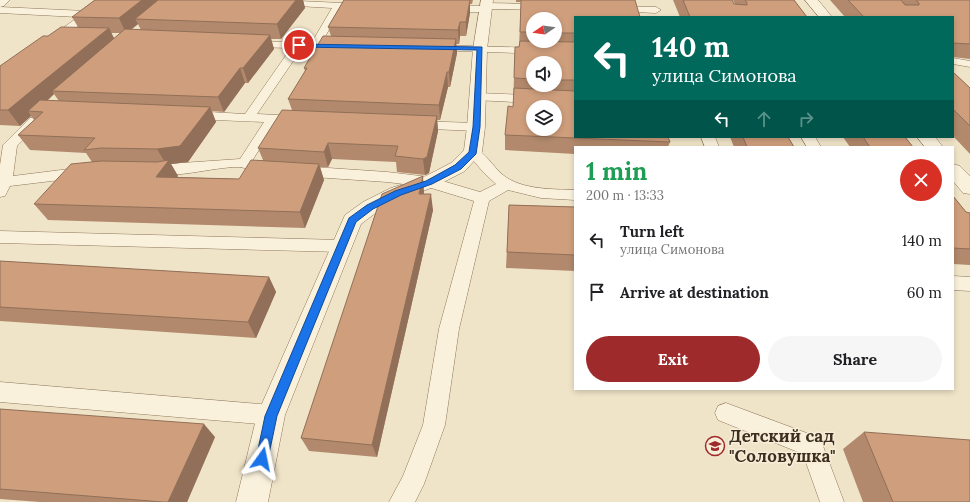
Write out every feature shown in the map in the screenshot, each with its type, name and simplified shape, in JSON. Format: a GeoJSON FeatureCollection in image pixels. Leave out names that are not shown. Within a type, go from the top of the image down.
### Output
{"type":"FeatureCollection","features":[{"type":"Feature","properties":{"kind":"street"},"geometry":{"type":"LineString","coordinates":[[0,3],[4,0]]}},
{"type":"Feature","properties":{"kind":"street"},"geometry":{"type":"LineString","coordinates":[[811,0],[825,16]]}},
{"type":"Feature","properties":{"kind":"street"},"geometry":{"type":"LineString","coordinates":[[252,502],[271,416],[352,220],[370,207],[398,193],[429,182],[458,167],[473,152],[476,127],[480,49],[486,5]]}},
{"type":"Feature","properties":{"kind":"street"},"geometry":{"type":"LineString","coordinates":[[927,138],[933,146]]}},
{"type":"Feature","properties":{"kind":"street"},"geometry":{"type":"LineString","coordinates":[[954,171],[970,188]]}},
{"type":"Feature","properties":{"kind":"lane"},"geometry":{"type":"LineString","coordinates":[[42,48],[107,0]]}},
{"type":"Feature","properties":{"kind":"lane"},"geometry":{"type":"LineString","coordinates":[[274,2],[323,2],[338,6],[377,7]]}},
{"type":"Feature","properties":{"kind":"lane"},"geometry":{"type":"LineString","coordinates":[[439,8],[486,5],[548,7]]}},
{"type":"Feature","properties":{"kind":"lane"},"geometry":{"type":"LineString","coordinates":[[315,46],[338,6]]}},
{"type":"Feature","properties":{"kind":"lane"},"geometry":{"type":"LineString","coordinates":[[602,8],[656,9]]}},
{"type":"Feature","properties":{"kind":"lane"},"geometry":{"type":"LineString","coordinates":[[0,10],[88,14]]}},
{"type":"Feature","properties":{"kind":"lane"},"geometry":{"type":"LineString","coordinates":[[60,36],[75,36]]}},
{"type":"Feature","properties":{"kind":"lane"},"geometry":{"type":"LineString","coordinates":[[237,43],[346,46]]}},
{"type":"Feature","properties":{"kind":"lane"},"geometry":{"type":"LineString","coordinates":[[248,118],[299,45]]}},
{"type":"Feature","properties":{"kind":"lane"},"geometry":{"type":"LineString","coordinates":[[425,48],[574,52]]}},
{"type":"Feature","properties":{"kind":"lane"},"geometry":{"type":"LineString","coordinates":[[954,61],[970,64]]}},
{"type":"Feature","properties":{"kind":"lane"},"geometry":{"type":"LineString","coordinates":[[478,97],[574,101]]}},
{"type":"Feature","properties":{"kind":"lane"},"geometry":{"type":"LineString","coordinates":[[42,115],[10,146],[2,185],[96,171]]}},
{"type":"Feature","properties":{"kind":"lane"},"geometry":{"type":"LineString","coordinates":[[179,115],[312,120]]}},
{"type":"Feature","properties":{"kind":"lane"},"geometry":{"type":"LineString","coordinates":[[244,163],[273,118]]}},
{"type":"Feature","properties":{"kind":"lane"},"geometry":{"type":"LineString","coordinates":[[398,124],[476,127]]}},
{"type":"Feature","properties":{"kind":"lane"},"geometry":{"type":"LineString","coordinates":[[473,152],[488,169],[507,184],[540,193],[574,195]]}},
{"type":"Feature","properties":{"kind":"lane"},"geometry":{"type":"LineString","coordinates":[[135,170],[166,171],[223,163],[244,163],[258,169],[387,177],[429,182],[482,198],[507,184]]}},
{"type":"Feature","properties":{"kind":"lane"},"geometry":{"type":"LineString","coordinates":[[401,502],[412,484],[434,425],[449,329],[482,198]]}},
{"type":"Feature","properties":{"kind":"lane"},"geometry":{"type":"LineString","coordinates":[[0,237],[341,246]]}},
{"type":"Feature","properties":{"kind":"lane"},"geometry":{"type":"LineString","coordinates":[[954,283],[970,284]]}},
{"type":"Feature","properties":{"kind":"lane"},"geometry":{"type":"LineString","coordinates":[[0,392],[271,416]]}},
{"type":"Feature","properties":{"kind":"lane"},"geometry":{"type":"LineString","coordinates":[[726,413],[812,446],[832,502]]}},
{"type":"Feature","properties":{"kind":"building"},"geometry":{"type":"Polygon","coordinates":[[[95,0],[142,0],[119,18],[72,17],[95,0]]]}},
{"type":"Feature","properties":{"kind":"building"},"geometry":{"type":"Polygon","coordinates":[[[158,0],[296,0],[277,24],[135,19],[158,0]]]}},
{"type":"Feature","properties":{"kind":"building"},"geometry":{"type":"Polygon","coordinates":[[[344,0],[470,0],[466,22],[460,22],[458,30],[328,27],[344,0]]]}},
{"type":"Feature","properties":{"kind":"building"},"geometry":{"type":"Polygon","coordinates":[[[521,0],[635,0],[640,16],[574,16],[574,33],[562,33],[562,12],[526,12],[526,32],[520,32],[521,0]]]}},
{"type":"Feature","properties":{"kind":"building"},"geometry":{"type":"Polygon","coordinates":[[[683,0],[732,0],[734,4],[747,5],[745,0],[794,0],[806,16],[690,16],[683,0]]]}},
{"type":"Feature","properties":{"kind":"building"},"geometry":{"type":"Polygon","coordinates":[[[848,0],[901,0],[905,5],[919,5],[916,0],[970,0],[970,44],[954,43],[954,16],[863,16],[848,0]]]}},
{"type":"Feature","properties":{"kind":"building"},"geometry":{"type":"Polygon","coordinates":[[[61,27],[109,28],[8,110],[0,110],[0,66],[43,36],[48,36],[61,27]]]}},
{"type":"Feature","properties":{"kind":"building"},"geometry":{"type":"Polygon","coordinates":[[[125,29],[270,35],[243,68],[240,68],[218,97],[52,91],[125,29]]]}},
{"type":"Feature","properties":{"kind":"building"},"geometry":{"type":"Polygon","coordinates":[[[323,36],[456,39],[449,72],[447,72],[439,105],[288,99],[307,68],[304,68],[323,36]]]}},
{"type":"Feature","properties":{"kind":"building"},"geometry":{"type":"Polygon","coordinates":[[[520,41],[526,41],[526,48],[562,48],[562,42],[574,42],[574,80],[562,80],[562,56],[526,56],[526,79],[514,78],[515,47],[519,47],[520,41]]]}},
{"type":"Feature","properties":{"kind":"building"},"geometry":{"type":"Polygon","coordinates":[[[954,73],[970,88],[970,126],[954,110],[954,73]]]}},
{"type":"Feature","properties":{"kind":"building"},"geometry":{"type":"Polygon","coordinates":[[[514,88],[526,89],[526,92],[574,91],[574,138],[529,136],[562,136],[562,100],[526,100],[526,136],[505,135],[508,106],[513,107],[514,88]]]}},
{"type":"Feature","properties":{"kind":"building"},"geometry":{"type":"Polygon","coordinates":[[[40,100],[210,107],[180,146],[157,149],[101,148],[84,150],[95,138],[18,135],[43,112],[28,111],[40,100]]]}},
{"type":"Feature","properties":{"kind":"building"},"geometry":{"type":"Polygon","coordinates":[[[282,110],[437,116],[427,157],[423,159],[395,156],[398,146],[328,143],[324,152],[258,148],[282,110]]]}},
{"type":"Feature","properties":{"kind":"building"},"geometry":{"type":"Polygon","coordinates":[[[576,138],[668,138],[670,142],[576,138]]]}},
{"type":"Feature","properties":{"kind":"building"},"geometry":{"type":"Polygon","coordinates":[[[743,138],[789,138],[793,146],[747,146],[743,138]]]}},
{"type":"Feature","properties":{"kind":"building"},"geometry":{"type":"Polygon","coordinates":[[[864,138],[906,138],[912,146],[869,146],[864,138]]]}},
{"type":"Feature","properties":{"kind":"building"},"geometry":{"type":"Polygon","coordinates":[[[169,160],[156,177],[239,179],[251,160],[319,164],[300,212],[34,204],[71,164],[101,161],[157,162],[169,160]]]}},
{"type":"Feature","properties":{"kind":"building"},"geometry":{"type":"Polygon","coordinates":[[[423,176],[419,194],[431,194],[372,445],[301,438],[382,194],[423,176]]]}},
{"type":"Feature","properties":{"kind":"building"},"geometry":{"type":"Polygon","coordinates":[[[954,197],[966,212],[970,213],[970,249],[954,248],[954,197]]]}},
{"type":"Feature","properties":{"kind":"building"},"geometry":{"type":"Polygon","coordinates":[[[509,205],[574,207],[574,255],[507,252],[509,205]]]}},
{"type":"Feature","properties":{"kind":"building"},"geometry":{"type":"Polygon","coordinates":[[[0,261],[269,277],[248,322],[0,307],[0,261]]]}},
{"type":"Feature","properties":{"kind":"building"},"geometry":{"type":"Polygon","coordinates":[[[0,409],[204,424],[168,502],[163,502],[0,489],[0,409]]]}},
{"type":"Feature","properties":{"kind":"building"},"geometry":{"type":"Polygon","coordinates":[[[864,432],[970,440],[970,502],[893,502],[864,432]]]}},
{"type":"Feature","properties":{"kind":"place","name":"Детский сад \"Соловушка\""},"geometry":{"type":"Point","coordinates":[715,446]}},
{"type":"Feature","properties":{"kind":"route"},"geometry":{"type":"LineString","coordinates":[[262,459],[271,416],[352,220],[370,207],[398,193],[429,182],[458,167],[473,152],[476,127],[480,49],[299,45]]}}]}
